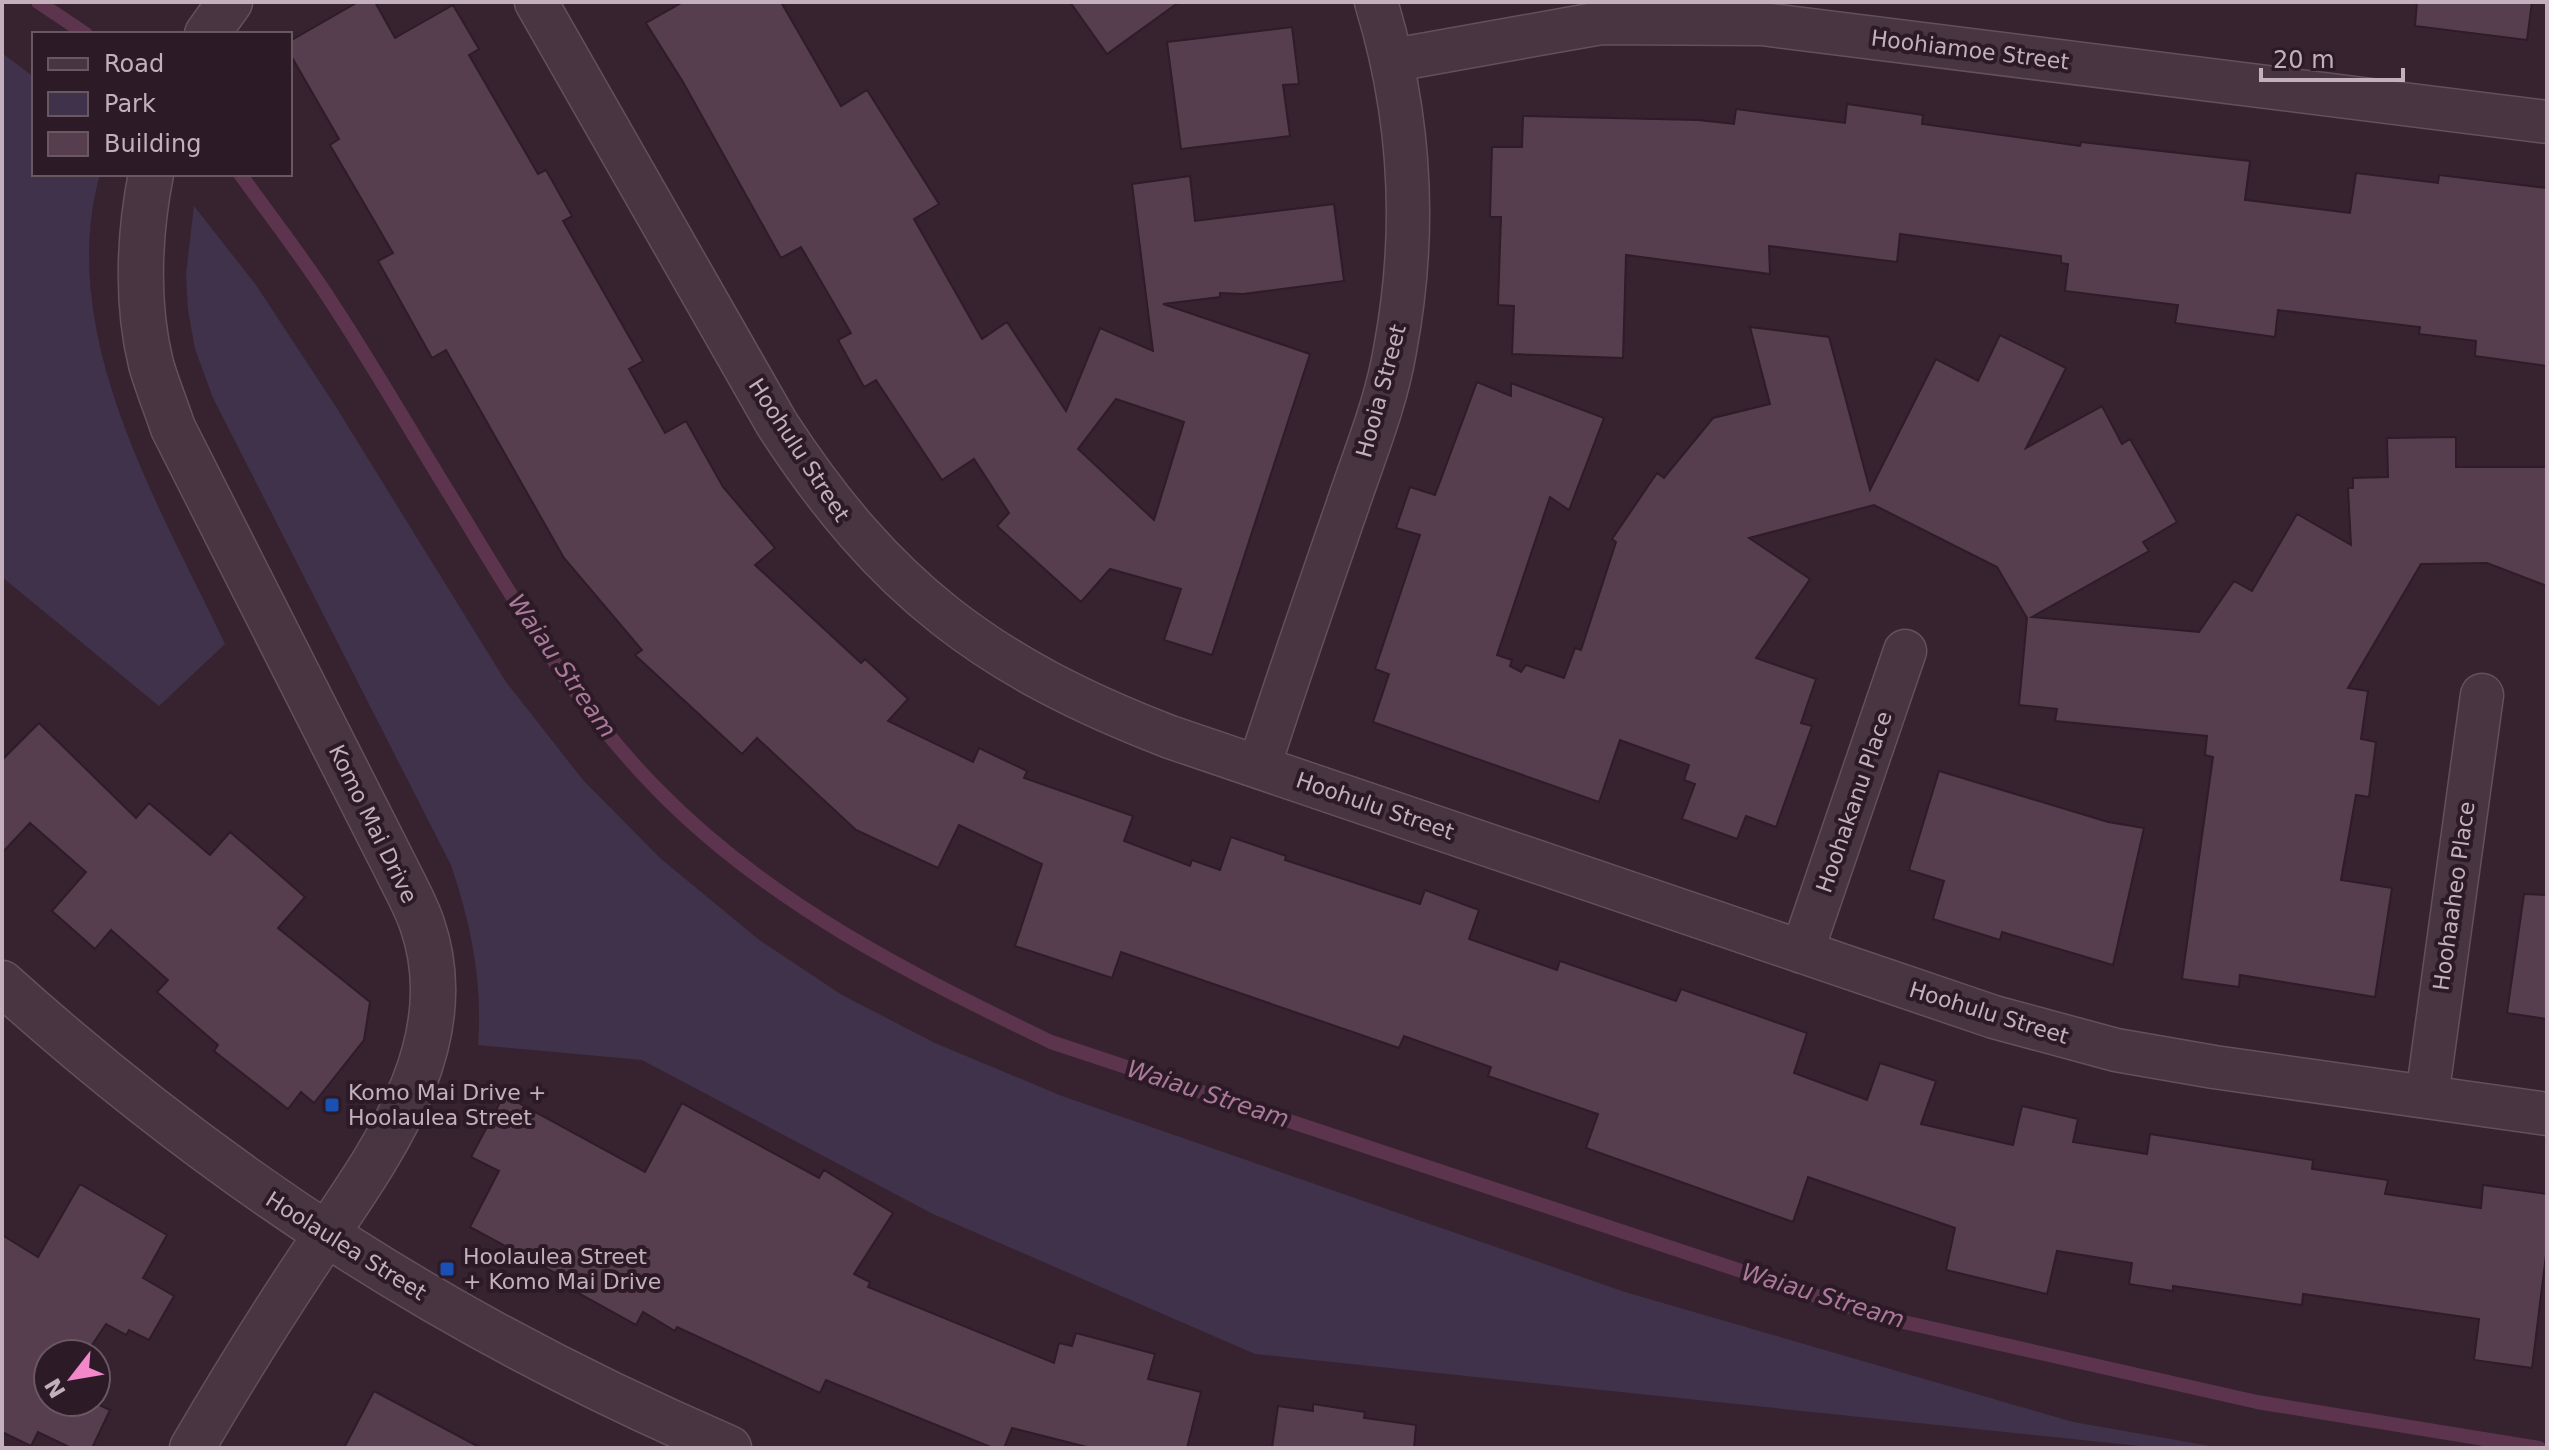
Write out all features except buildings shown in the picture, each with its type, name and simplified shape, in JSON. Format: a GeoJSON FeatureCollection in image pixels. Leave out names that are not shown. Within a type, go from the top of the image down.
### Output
{"type":"FeatureCollection","features":[{"type":"Feature","properties":{"kind":"street"},"geometry":{"type":"LineString","coordinates":[[208,32],[230,2]]}},
{"type":"Feature","properties":{"kind":"street","name":"Hoohulu Street"},"geometry":{"type":"LineString","coordinates":[[536,2],[777,424],[815,482],[854,532],[893,572],[992,652],[1047,685],[1113,715],[1259,767],[1994,1017],[2116,1050],[2547,1114]]}},
{"type":"Feature","properties":{"kind":"street","name":"Hooia Street"},"geometry":{"type":"LineString","coordinates":[[1259,767],[1377,418],[1395,353],[1406,283],[1409,216],[1407,154],[1394,60],[1376,2]]}},
{"type":"Feature","properties":{"kind":"street","name":"Hoohiamoe Street"},"geometry":{"type":"LineString","coordinates":[[1394,60],[1601,23],[1710,21],[1762,24],[2547,122]]}},
{"type":"Feature","properties":{"kind":"street","name":"Komo Mai Drive"},"geometry":{"type":"LineString","coordinates":[[150,179],[142,235],[143,297],[151,362],[173,428],[423,926],[432,980],[429,1028],[420,1071],[400,1118],[248,1351],[192,1448]]}},
{"type":"Feature","properties":{"kind":"street","name":"Hoohakanu Place"},"geometry":{"type":"LineString","coordinates":[[1802,952],[1905,651]]}},
{"type":"Feature","properties":{"kind":"street","name":"Hoohaaheo Place"},"geometry":{"type":"LineString","coordinates":[[2427,1097],[2482,695]]}},
{"type":"Feature","properties":{"kind":"street","name":"Hoolaulea Street"},"geometry":{"type":"LineString","coordinates":[[2,983],[156,1115],[271,1200],[509,1345],[729,1448]]}},
{"type":"Feature","properties":{"kind":"green space"},"geometry":{"type":"Polygon","coordinates":[[[2,53],[32,76],[32,176],[100,176],[90,235],[91,296],[102,357],[121,417],[145,476],[225,644],[159,706],[2,577],[2,53]]]}},
{"type":"Feature","properties":{"kind":"green space"},"geometry":{"type":"Polygon","coordinates":[[[194,206],[256,285],[336,407],[506,682],[583,780],[660,858],[758,939],[842,995],[935,1043],[1062,1096],[1625,1292],[2073,1422],[2222,1448],[2159,1448],[1255,1354],[933,1214],[642,1060],[478,1045],[479,999],[474,954],[451,865],[213,398],[195,349],[186,274],[194,206]]]}},
{"type":"Feature","properties":{"kind":"waterway","name":"Waiau Stream"},"geometry":{"type":"LineString","coordinates":[[38,2],[83,32]]}},
{"type":"Feature","properties":{"kind":"waterway","name":"Waiau Stream"},"geometry":{"type":"LineString","coordinates":[[241,176],[347,326],[544,646],[626,755],[700,830],[746,867],[793,901],[894,962],[1051,1042],[1877,1316],[2257,1402],[2539,1448]]}},
{"type":"Feature","properties":{"kind":"place","name":"Komo Mai Drive + Hoolaulea Street"},"geometry":{"type":"Point","coordinates":[332,1105]}},
{"type":"Feature","properties":{"kind":"place","name":"Hoolaulea Street + Komo Mai Drive"},"geometry":{"type":"Point","coordinates":[447,1269]}}]}
